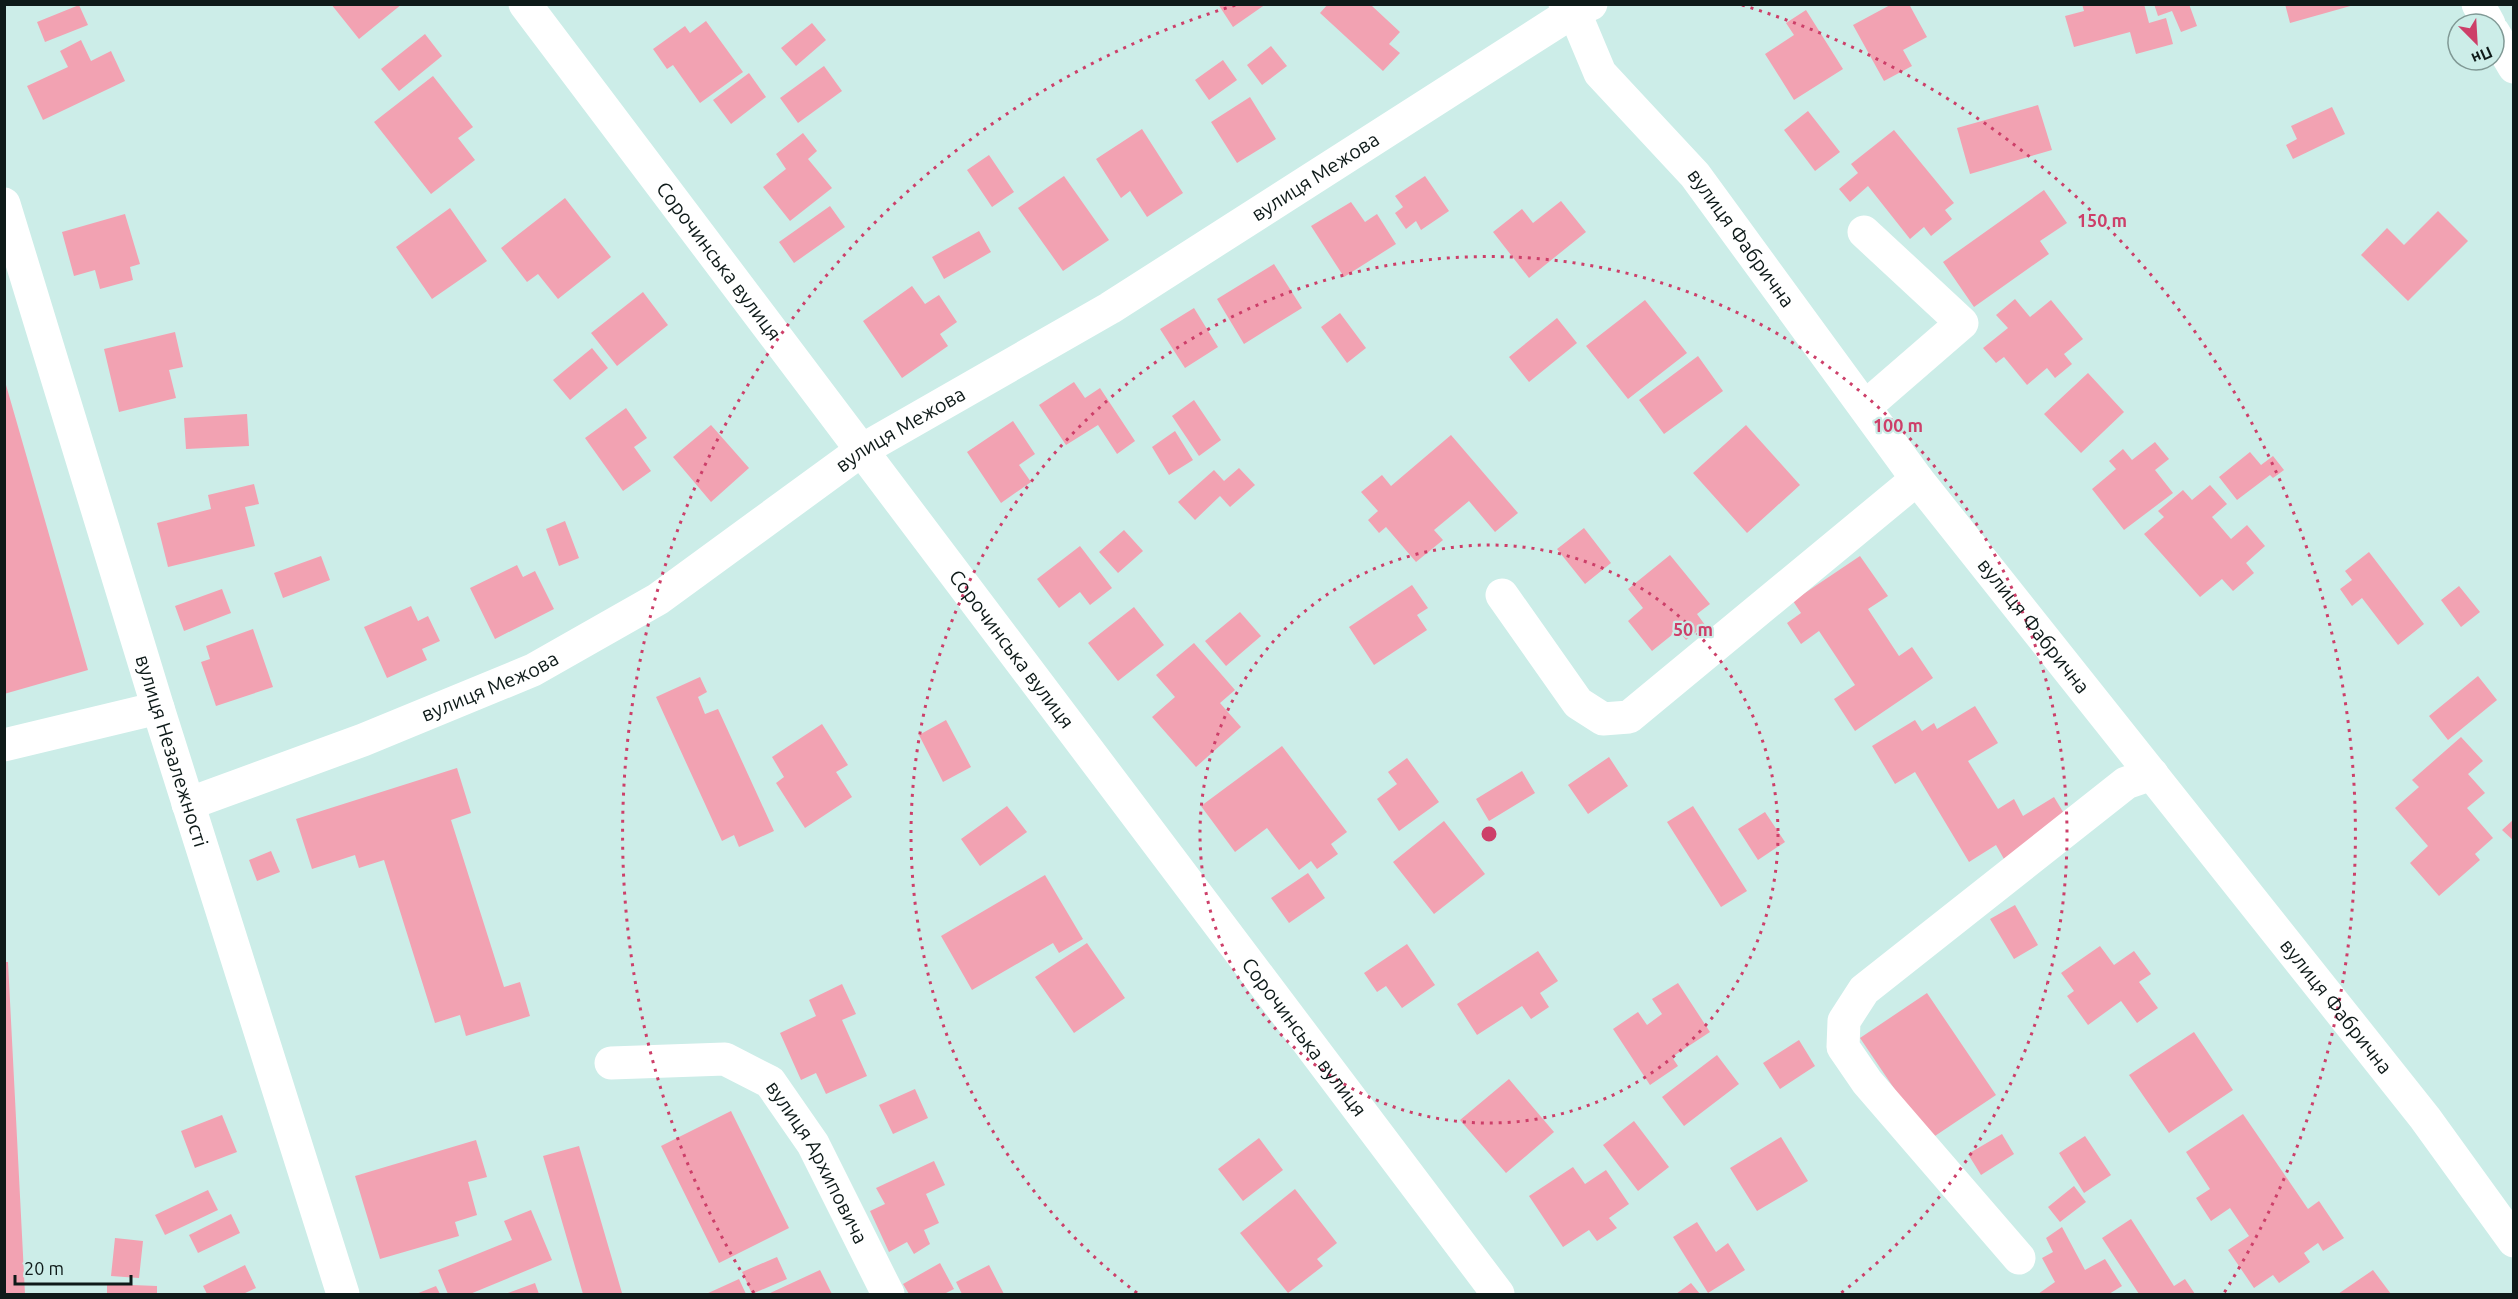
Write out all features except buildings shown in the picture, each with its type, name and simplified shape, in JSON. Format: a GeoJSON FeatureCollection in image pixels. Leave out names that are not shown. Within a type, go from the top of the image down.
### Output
{"type":"FeatureCollection","features":[{"type":"Feature","properties":{"kind":"street","name":"Сорочинська вулиця"},"geometry":{"type":"LineString","coordinates":[[525,4],[1497,1294]]}},
{"type":"Feature","properties":{"kind":"street","name":"вулиця Межова"},"geometry":{"type":"LineString","coordinates":[[188,804],[363,740],[533,669],[658,599],[862,450],[1110,308],[1577,7]]}},
{"type":"Feature","properties":{"kind":"street","name":"вулиця Фабрична"},"geometry":{"type":"LineString","coordinates":[[1577,7],[1600,73],[1695,175],[1917,479],[2425,1118],[2514,1241]]}},
{"type":"Feature","properties":{"kind":"street"},"geometry":{"type":"LineString","coordinates":[[2506,54],[2514,68]]}},
{"type":"Feature","properties":{"kind":"street","name":"вулиця Незалежності"},"geometry":{"type":"LineString","coordinates":[[4,204],[158,708],[343,1294]]}},
{"type":"Feature","properties":{"kind":"street"},"geometry":{"type":"LineString","coordinates":[[1864,232],[1962,323],[1864,407]]}},
{"type":"Feature","properties":{"kind":"street"},"geometry":{"type":"LineString","coordinates":[[1502,595],[1578,703],[1603,719],[1629,717],[1917,479]]}},
{"type":"Feature","properties":{"kind":"street"},"geometry":{"type":"LineString","coordinates":[[4,745],[158,708]]}},
{"type":"Feature","properties":{"kind":"street"},"geometry":{"type":"LineString","coordinates":[[2019,1258],[1868,1082],[1843,1047],[1844,1021],[1864,990],[2126,783],[2152,774]]}},
{"type":"Feature","properties":{"kind":"street","name":"вулиця Архиповича"},"geometry":{"type":"LineString","coordinates":[[611,1063],[725,1059],[770,1082],[813,1144],[888,1294]]}}]}
